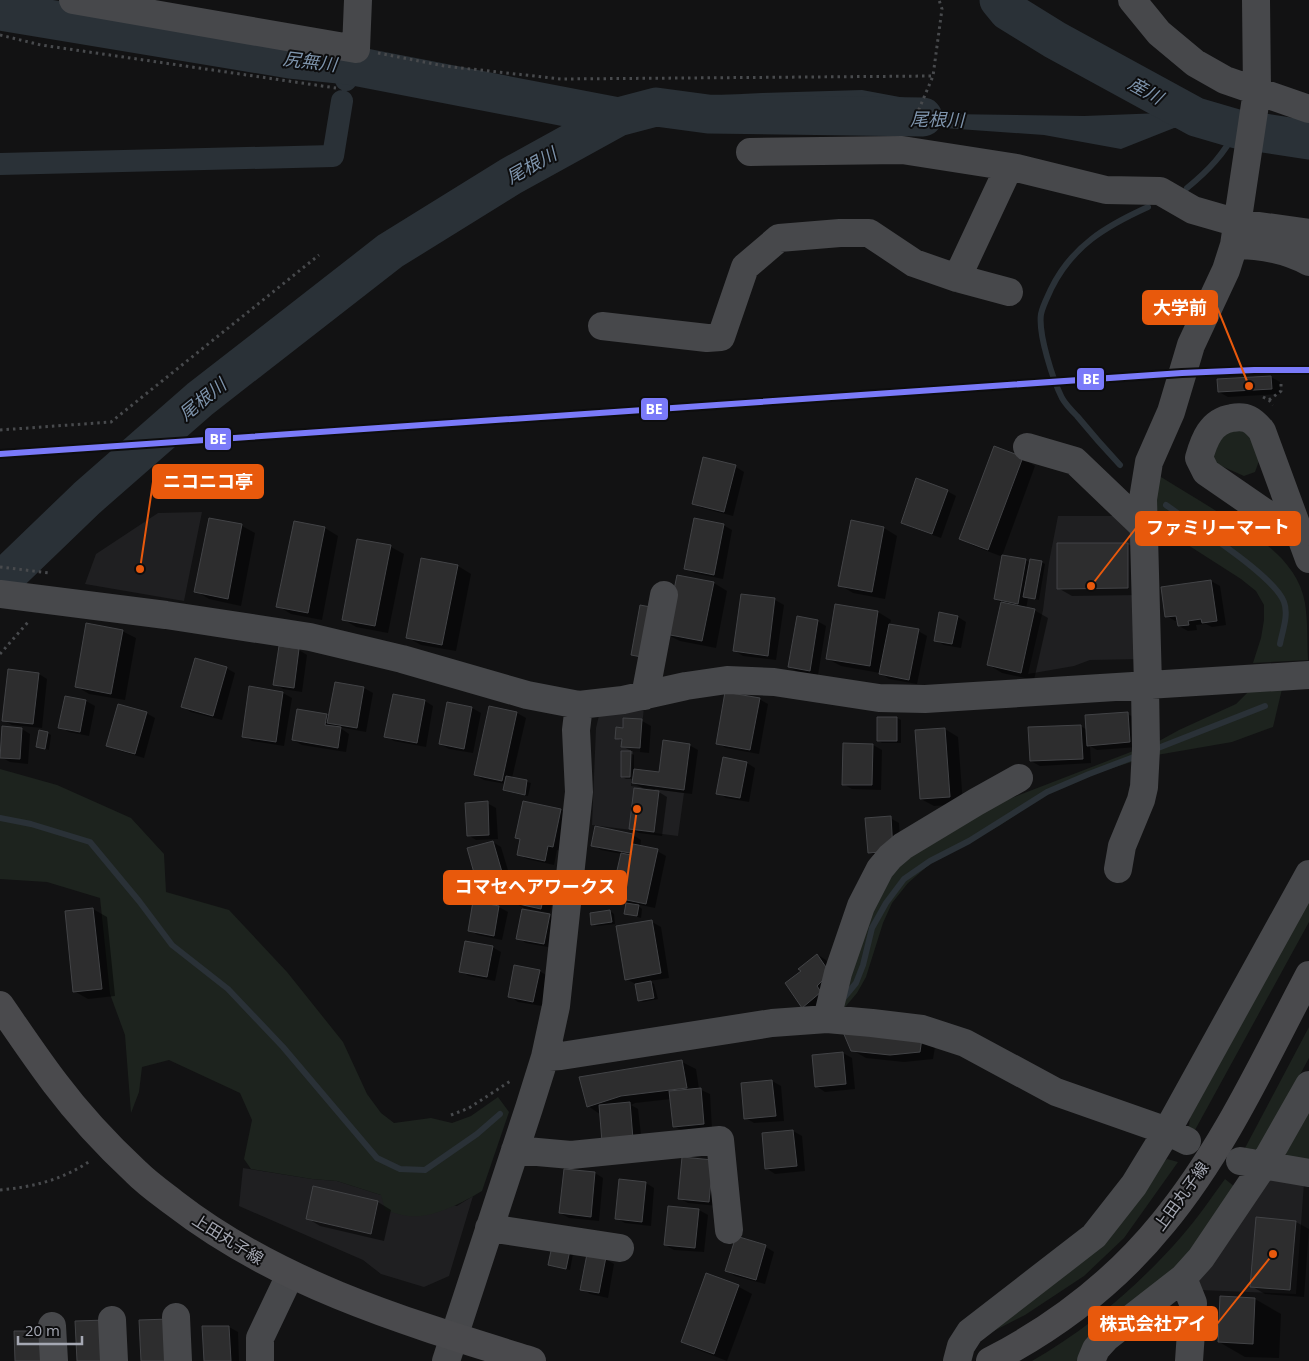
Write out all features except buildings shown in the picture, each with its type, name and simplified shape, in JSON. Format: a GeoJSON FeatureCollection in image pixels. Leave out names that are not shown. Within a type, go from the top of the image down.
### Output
{"type":"FeatureCollection","features":[{"type":"Feature","properties":{"kind":"main road","name":"上田丸子線"},"geometry":{"type":"LineString","coordinates":[[991,1361],[1070,1312],[1118,1271],[1163,1223],[1216,1149],[1309,975]]}},
{"type":"Feature","properties":{"kind":"main road","name":"上田丸子線"},"geometry":{"type":"LineString","coordinates":[[0,1005],[55,1084],[110,1146],[137,1173],[209,1229],[290,1275],[451,1349],[532,1361]]}},
{"type":"Feature","properties":{"kind":"street"},"geometry":{"type":"LineString","coordinates":[[73,0],[356,49],[358,0]]}},
{"type":"Feature","properties":{"kind":"street"},"geometry":{"type":"LineString","coordinates":[[1132,0],[1159,34],[1195,63],[1256,95],[1309,109]]}},
{"type":"Feature","properties":{"kind":"street"},"geometry":{"type":"LineString","coordinates":[[1118,869],[1122,846],[1141,800],[1144,787],[1147,685],[1143,499],[1149,462],[1172,412],[1191,345],[1226,270],[1236,234],[1256,95],[1256,0]]}},
{"type":"Feature","properties":{"kind":"street"},"geometry":{"type":"LineString","coordinates":[[750,152],[902,150],[1009,166],[1106,190],[1160,191],[1236,234],[1250,245],[1296,255],[1309,262]]}},
{"type":"Feature","properties":{"kind":"street"},"geometry":{"type":"LineString","coordinates":[[957,278],[1009,166]]}},
{"type":"Feature","properties":{"kind":"street"},"geometry":{"type":"LineString","coordinates":[[602,326],[707,338],[721,337],[745,268],[779,238],[840,233],[869,234],[914,263],[957,278],[1009,292]]}},
{"type":"Feature","properties":{"kind":"street"},"geometry":{"type":"LineString","coordinates":[[1236,234],[1309,233]]}},
{"type":"Feature","properties":{"kind":"street"},"geometry":{"type":"LineString","coordinates":[[1241,416],[1252,420],[1262,431],[1304,547],[1241,496],[1206,472],[1199,458],[1203,442],[1214,425],[1224,419],[1241,416]]}},
{"type":"Feature","properties":{"kind":"street"},"geometry":{"type":"LineString","coordinates":[[1027,447],[1075,461],[1145,528]]}},
{"type":"Feature","properties":{"kind":"street"},"geometry":{"type":"LineString","coordinates":[[1241,496],[1276,470]]}},
{"type":"Feature","properties":{"kind":"street"},"geometry":{"type":"LineString","coordinates":[[0,594],[43,590],[166,615],[310,637],[402,660],[527,695],[579,705],[622,700],[686,686],[727,680],[774,682],[899,699],[959,698],[1309,675]]}},
{"type":"Feature","properties":{"kind":"street"},"geometry":{"type":"LineString","coordinates":[[645,696],[664,596]]}},
{"type":"Feature","properties":{"kind":"street"},"geometry":{"type":"LineString","coordinates":[[451,1349],[543,1064],[556,1006],[579,792],[576,730],[579,705]]}},
{"type":"Feature","properties":{"kind":"street"},"geometry":{"type":"LineString","coordinates":[[827,1020],[838,973],[861,906],[873,880],[890,856],[903,846],[1019,778]]}},
{"type":"Feature","properties":{"kind":"street"},"geometry":{"type":"LineString","coordinates":[[957,1361],[961,1346],[970,1332],[1094,1236],[1134,1185],[1177,1136],[1309,874]]}},
{"type":"Feature","properties":{"kind":"street"},"geometry":{"type":"LineString","coordinates":[[543,1064],[561,1056],[772,1023],[827,1020],[872,1023],[922,1029],[965,1043],[1056,1092],[1177,1136]]}},
{"type":"Feature","properties":{"kind":"street"},"geometry":{"type":"LineString","coordinates":[[1091,1361],[1096,1349],[1106,1338],[1183,1278],[1201,1258],[1252,1164],[1309,1084]]}},
{"type":"Feature","properties":{"kind":"street"},"geometry":{"type":"LineString","coordinates":[[515,1150],[571,1155],[720,1140],[729,1230]]}},
{"type":"Feature","properties":{"kind":"street"},"geometry":{"type":"LineString","coordinates":[[1252,1164],[1309,1173]]}},
{"type":"Feature","properties":{"kind":"street"},"geometry":{"type":"LineString","coordinates":[[490,1228],[620,1248]]}},
{"type":"Feature","properties":{"kind":"street"},"geometry":{"type":"LineString","coordinates":[[260,1361],[260,1338],[290,1275]]}},
{"type":"Feature","properties":{"kind":"street"},"geometry":{"type":"LineString","coordinates":[[1183,1278],[1193,1303],[1188,1361]]}},
{"type":"Feature","properties":{"kind":"street"},"geometry":{"type":"LineString","coordinates":[[176,1317],[178,1361]]}},
{"type":"Feature","properties":{"kind":"street"},"geometry":{"type":"LineString","coordinates":[[112,1320],[114,1361]]}},
{"type":"Feature","properties":{"kind":"street"},"geometry":{"type":"LineString","coordinates":[[52,1326],[54,1361]]}},
{"type":"Feature","properties":{"kind":"path"},"geometry":{"type":"LineString","coordinates":[[902,150],[933,76],[942,10],[939,0]]}},
{"type":"Feature","properties":{"kind":"path"},"geometry":{"type":"LineString","coordinates":[[0,35],[41,45],[336,88]]}},
{"type":"Feature","properties":{"kind":"path"},"geometry":{"type":"LineString","coordinates":[[356,49],[444,66],[561,79],[933,76]]}},
{"type":"Feature","properties":{"kind":"path"},"geometry":{"type":"LineString","coordinates":[[0,430],[111,422],[319,255]]}},
{"type":"Feature","properties":{"kind":"path"},"geometry":{"type":"LineString","coordinates":[[1269,400],[1281,391],[1282,384]]}},
{"type":"Feature","properties":{"kind":"path"},"geometry":{"type":"LineString","coordinates":[[0,567],[43,590],[0,654]]}},
{"type":"Feature","properties":{"kind":"path"},"geometry":{"type":"LineString","coordinates":[[451,1115],[469,1108],[519,1076],[543,1064]]}},
{"type":"Feature","properties":{"kind":"path"},"geometry":{"type":"LineString","coordinates":[[0,1190],[30,1187],[76,1171],[103,1154],[110,1146]]}},
{"type":"Feature","properties":{"kind":"shaded area"},"geometry":{"type":"Polygon","coordinates":[[[1222,428],[1248,430],[1259,461],[1255,472],[1244,476],[1217,464],[1210,457],[1222,428]]]}},
{"type":"Feature","properties":{"kind":"shaded area"},"geometry":{"type":"Polygon","coordinates":[[[1156,474],[1245,529],[1272,549],[1283,560],[1293,573],[1305,603],[1308,660],[1253,663],[1261,638],[1264,605],[1256,591],[1241,579],[1152,522],[1156,474]]]}},
{"type":"Feature","properties":{"kind":"shaded area"},"geometry":{"type":"Polygon","coordinates":[[[202,512],[184,601],[85,584],[96,554],[158,513],[202,512]]]}},
{"type":"Feature","properties":{"kind":"shaded area"},"geometry":{"type":"Polygon","coordinates":[[[1058,516],[1120,516],[1135,539],[1141,659],[1090,660],[1074,666],[1028,674],[1043,610],[1049,562],[1058,516]]]}},
{"type":"Feature","properties":{"kind":"shaded area"},"geometry":{"type":"Polygon","coordinates":[[[1282,689],[1273,727],[1232,742],[1151,756],[1150,746],[1179,730],[1236,704],[1248,692],[1282,689]]]}},
{"type":"Feature","properties":{"kind":"shaded area"},"geometry":{"type":"Polygon","coordinates":[[[644,706],[640,752],[633,751],[631,786],[684,793],[678,836],[592,825],[596,728],[600,711],[644,706]]]}},
{"type":"Feature","properties":{"kind":"shaded area"},"geometry":{"type":"Polygon","coordinates":[[[1141,748],[1141,759],[1090,775],[1048,793],[999,826],[931,863],[908,883],[892,903],[883,923],[866,977],[857,993],[841,1012],[842,975],[889,867],[978,811],[1141,748]]]}},
{"type":"Feature","properties":{"kind":"shaded area"},"geometry":{"type":"Polygon","coordinates":[[[0,769],[57,785],[131,818],[164,854],[166,892],[229,910],[287,972],[343,1042],[367,1094],[381,1113],[394,1123],[431,1118],[452,1123],[471,1116],[498,1097],[509,1112],[482,1191],[437,1213],[408,1216],[385,1210],[381,1195],[337,1181],[251,1169],[244,1159],[252,1120],[240,1093],[169,1060],[142,1067],[139,1092],[131,1113],[125,1035],[110,994],[100,898],[47,882],[0,879],[0,769]]]}},
{"type":"Feature","properties":{"kind":"shaded area"},"geometry":{"type":"Polygon","coordinates":[[[1309,899],[1309,922],[1195,1130],[1189,1127],[1190,1117],[1309,899]]]}},
{"type":"Feature","properties":{"kind":"shaded area"},"geometry":{"type":"Polygon","coordinates":[[[1309,1027],[1309,1058],[1259,1150],[1245,1148],[1309,1027]]]}},
{"type":"Feature","properties":{"kind":"shaded area"},"geometry":{"type":"Polygon","coordinates":[[[1309,1104],[1309,1164],[1290,1162],[1284,1151],[1309,1104]]]}},
{"type":"Feature","properties":{"kind":"shaded area"},"geometry":{"type":"Polygon","coordinates":[[[1167,1159],[1178,1162],[1124,1238],[1084,1276],[1025,1315],[986,1335],[1167,1159]]]}},
{"type":"Feature","properties":{"kind":"shaded area"},"geometry":{"type":"Polygon","coordinates":[[[243,1168],[337,1181],[381,1195],[457,1206],[473,1196],[449,1276],[424,1287],[381,1274],[363,1260],[239,1206],[243,1168]]]}},
{"type":"Feature","properties":{"kind":"shaded area"},"geometry":{"type":"Polygon","coordinates":[[[1225,1179],[1235,1187],[1192,1252],[1082,1361],[1032,1361],[1073,1335],[1130,1289],[1181,1237],[1225,1179]]]}},
{"type":"Feature","properties":{"kind":"shaded area"},"geometry":{"type":"Polygon","coordinates":[[[1275,1179],[1304,1183],[1296,1294],[1200,1290],[1198,1282],[1266,1181],[1275,1179]]]}},
{"type":"Feature","properties":{"kind":"water","name":"産川"},"geometry":{"type":"Polygon","coordinates":[[[862,90],[905,98],[946,114],[1084,116],[1188,112],[1232,123],[1309,134],[1309,147],[1267,144],[1219,129],[1174,128],[1121,149],[1044,135],[888,124],[844,106],[796,110],[769,106],[717,110],[684,107],[618,117],[639,99],[862,90]]]}},
{"type":"Feature","properties":{"kind":"waterway","name":"産川"},"geometry":{"type":"LineString","coordinates":[[999,0],[1008,11],[1055,40],[1196,117],[1237,129],[1309,140]]}},
{"type":"Feature","properties":{"kind":"waterway","name":"尻無川"},"geometry":{"type":"LineString","coordinates":[[0,11],[290,59],[349,65],[618,117]]}},
{"type":"Feature","properties":{"kind":"waterway"},"geometry":{"type":"LineString","coordinates":[[346,80],[349,65]]}},
{"type":"Feature","properties":{"kind":"waterway"},"geometry":{"type":"LineString","coordinates":[[0,164],[333,156],[342,101]]}},
{"type":"Feature","properties":{"kind":"waterway","name":"尾根川"},"geometry":{"type":"LineString","coordinates":[[0,584],[87,498],[200,399],[390,251],[511,176],[618,117],[656,107],[708,114],[923,117]]}},
{"type":"Feature","properties":{"kind":"waterway"},"geometry":{"type":"LineString","coordinates":[[1187,188],[1215,161],[1237,129]]}},
{"type":"Feature","properties":{"kind":"waterway"},"geometry":{"type":"LineString","coordinates":[[1120,465],[1062,398],[1054,380],[1044,345],[1041,314],[1059,274],[1080,249],[1104,230],[1148,207]]}},
{"type":"Feature","properties":{"kind":"waterway"},"geometry":{"type":"LineString","coordinates":[[1166,505],[1249,564],[1277,591],[1284,602],[1286,612],[1280,644]]}},
{"type":"Feature","properties":{"kind":"waterway"},"geometry":{"type":"LineString","coordinates":[[1153,750],[1265,706]]}},
{"type":"Feature","properties":{"kind":"waterway"},"geometry":{"type":"LineString","coordinates":[[842,1000],[856,983],[863,965],[872,928],[886,903],[904,879],[930,861],[969,841],[1047,792],[1139,755]]}},
{"type":"Feature","properties":{"kind":"waterway"},"geometry":{"type":"LineString","coordinates":[[0,818],[31,824],[90,842],[139,901],[172,945],[228,989],[283,1047],[377,1158],[400,1169],[425,1170],[477,1134],[500,1114]]}},
{"type":"Feature","properties":{"kind":"transit line","name":"BE"},"geometry":{"type":"LineString","coordinates":[[0,454],[1182,373],[1309,370]]}},
{"type":"Feature","properties":{"kind":"place","name":"大学前"},"geometry":{"type":"Point","coordinates":[1249,386]}},
{"type":"Feature","properties":{"kind":"place","name":"ニコニコ亭"},"geometry":{"type":"Point","coordinates":[140,569]}},
{"type":"Feature","properties":{"kind":"place","name":"ファミリーマート"},"geometry":{"type":"Point","coordinates":[1091,586]}},
{"type":"Feature","properties":{"kind":"place","name":"コマセヘアワークス"},"geometry":{"type":"Point","coordinates":[637,809]}},
{"type":"Feature","properties":{"kind":"place","name":"株式会社アイ"},"geometry":{"type":"Point","coordinates":[1273,1254]}}]}
